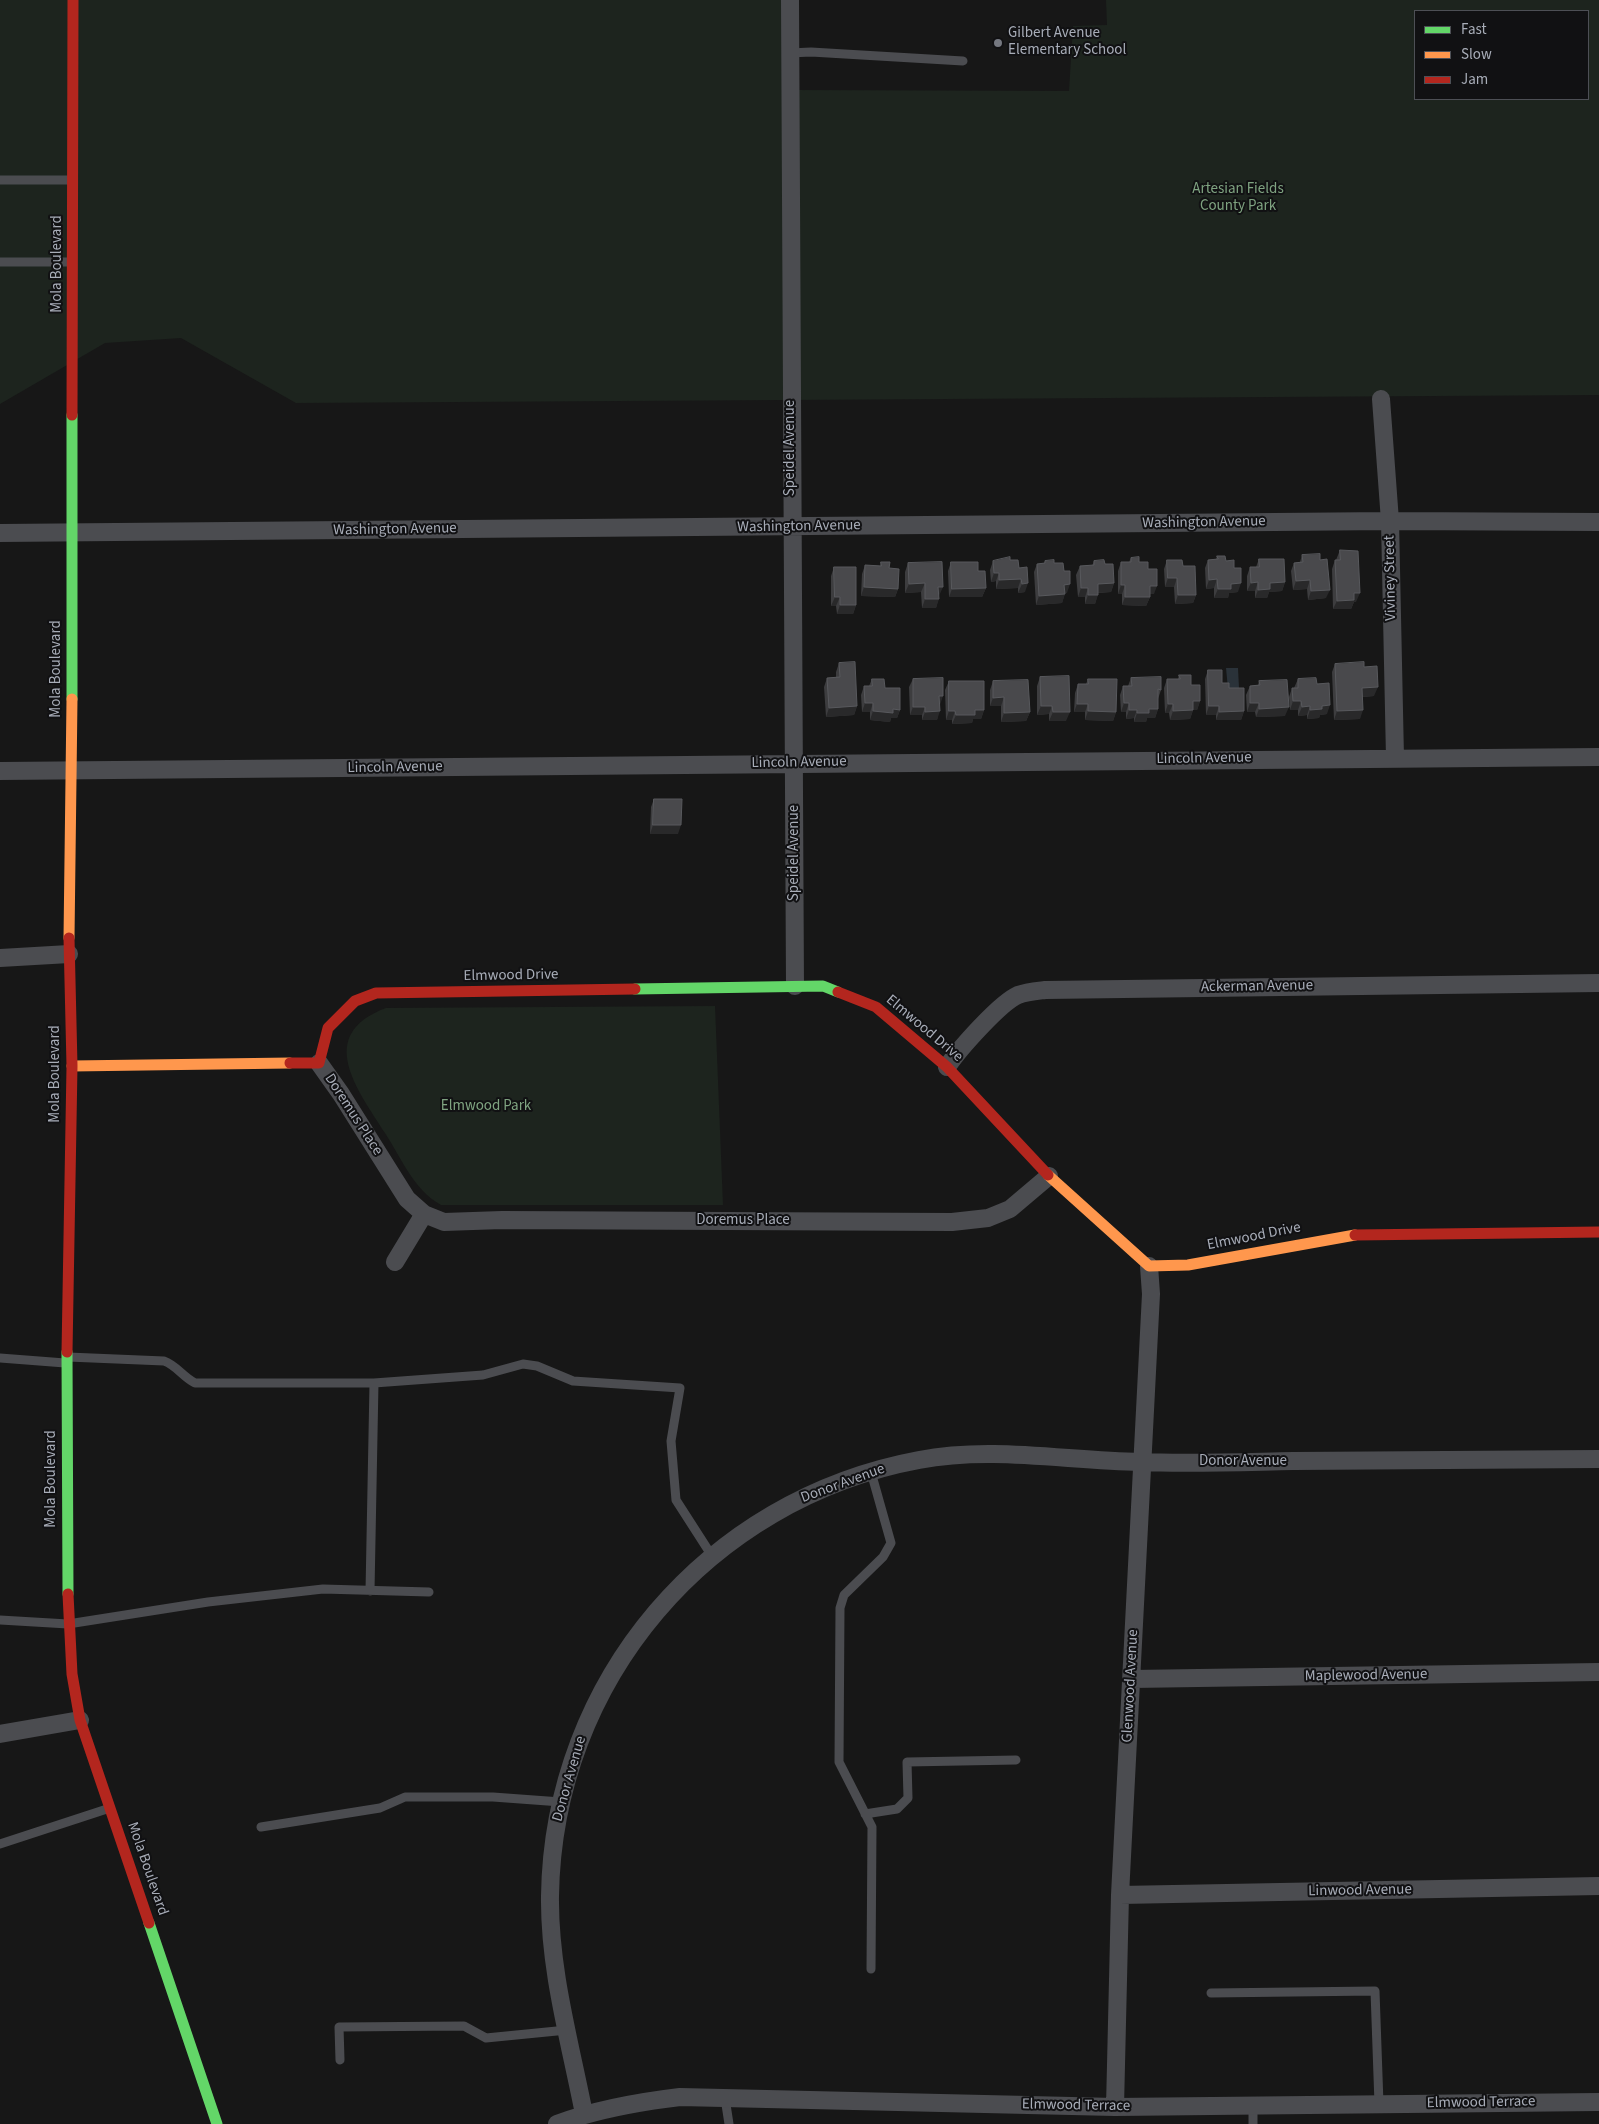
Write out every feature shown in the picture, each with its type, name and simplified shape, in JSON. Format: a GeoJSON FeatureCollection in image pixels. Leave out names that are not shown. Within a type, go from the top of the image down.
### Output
{"type":"FeatureCollection","features":[{"type":"Feature","properties":{"kind":"street","name":"Mola Boulevard"},"geometry":{"type":"LineString","coordinates":[[73,0],[72,771],[69,954],[72,1066],[67,1360],[68,1624],[72,1674],[80,1720],[217,2124]]}},
{"type":"Feature","properties":{"kind":"street","name":"Speidel Avenue"},"geometry":{"type":"LineString","coordinates":[[790,0],[791,527],[795,986]]}},
{"type":"Feature","properties":{"kind":"street","name":"Viviney Street"},"geometry":{"type":"LineString","coordinates":[[1380,399],[1390,521],[1395,758]]}},
{"type":"Feature","properties":{"kind":"street","name":"Washington Avenue"},"geometry":{"type":"LineString","coordinates":[[0,533],[1390,521],[1599,522]]}},
{"type":"Feature","properties":{"kind":"street","name":"Lincoln Avenue"},"geometry":{"type":"LineString","coordinates":[[0,771],[1599,757]]}},
{"type":"Feature","properties":{"kind":"street"},"geometry":{"type":"LineString","coordinates":[[0,958],[69,954]]}},
{"type":"Feature","properties":{"kind":"street","name":"Ackerman Avenue"},"geometry":{"type":"LineString","coordinates":[[947,1066],[960,1047],[999,1010],[1018,995],[1045,990],[1599,983]]}},
{"type":"Feature","properties":{"kind":"street","name":"Elmwood Drive"},"geometry":{"type":"LineString","coordinates":[[319,1063],[328,1028],[355,1001],[376,993],[823,986],[876,1007],[947,1066],[1049,1176],[1149,1266],[1188,1265],[1346,1235],[1599,1232]]}},
{"type":"Feature","properties":{"kind":"street"},"geometry":{"type":"LineString","coordinates":[[72,1066],[225,1062],[319,1063]]}},
{"type":"Feature","properties":{"kind":"street","name":"Doremus Place"},"geometry":{"type":"LineString","coordinates":[[319,1063],[341,1094],[407,1199],[424,1214],[444,1222],[502,1220],[952,1222],[988,1218],[1010,1209],[1049,1176]]}},
{"type":"Feature","properties":{"kind":"street"},"geometry":{"type":"LineString","coordinates":[[395,1262],[424,1214]]}},
{"type":"Feature","properties":{"kind":"street","name":"Glenwood Avenue"},"geometry":{"type":"LineString","coordinates":[[1115,2107],[1120,1895],[1132,1679],[1140,1462],[1150,1294],[1149,1266]]}},
{"type":"Feature","properties":{"kind":"street","name":"Donor Avenue"},"geometry":{"type":"LineString","coordinates":[[584,2114],[552,1944],[550,1897],[552,1858],[561,1802],[570,1766],[587,1722],[608,1680],[628,1647],[657,1610],[689,1576],[756,1523],[797,1500],[840,1481],[923,1459],[969,1454],[1140,1462],[1599,1459]]}},
{"type":"Feature","properties":{"kind":"street","name":"Maplewood Avenue"},"geometry":{"type":"LineString","coordinates":[[1132,1679],[1599,1672]]}},
{"type":"Feature","properties":{"kind":"street"},"geometry":{"type":"LineString","coordinates":[[0,1734],[80,1720]]}},
{"type":"Feature","properties":{"kind":"street","name":"Linwood Avenue"},"geometry":{"type":"LineString","coordinates":[[1120,1895],[1599,1886]]}},
{"type":"Feature","properties":{"kind":"street","name":"Elmwood Terrace"},"geometry":{"type":"LineString","coordinates":[[557,2124],[584,2114],[645,2101],[680,2097],[1115,2107],[1599,2102]]}},
{"type":"Feature","properties":{"kind":"lane"},"geometry":{"type":"LineString","coordinates":[[790,53],[811,52],[963,61]]}},
{"type":"Feature","properties":{"kind":"lane"},"geometry":{"type":"LineString","coordinates":[[0,180],[73,180]]}},
{"type":"Feature","properties":{"kind":"lane"},"geometry":{"type":"LineString","coordinates":[[0,262],[73,262]]}},
{"type":"Feature","properties":{"kind":"lane"},"geometry":{"type":"LineString","coordinates":[[0,1358],[164,1361],[171,1363],[185,1378],[195,1383],[374,1383],[482,1375],[523,1364],[537,1366],[572,1381],[680,1388],[671,1442],[676,1500],[712,1556]]}},
{"type":"Feature","properties":{"kind":"lane"},"geometry":{"type":"LineString","coordinates":[[370,1591],[374,1383]]}},
{"type":"Feature","properties":{"kind":"lane"},"geometry":{"type":"LineString","coordinates":[[871,1472],[891,1543],[883,1558],[844,1596],[840,1608],[839,1762],[872,1827],[871,1969]]}},
{"type":"Feature","properties":{"kind":"lane"},"geometry":{"type":"LineString","coordinates":[[0,1620],[68,1624],[208,1602],[323,1589],[429,1592]]}},
{"type":"Feature","properties":{"kind":"lane"},"geometry":{"type":"LineString","coordinates":[[865,1814],[897,1809],[908,1798],[907,1762],[1016,1760]]}},
{"type":"Feature","properties":{"kind":"lane"},"geometry":{"type":"LineString","coordinates":[[261,1827],[380,1808],[405,1797],[493,1797],[561,1802]]}},
{"type":"Feature","properties":{"kind":"lane"},"geometry":{"type":"LineString","coordinates":[[0,1844],[110,1808]]}},
{"type":"Feature","properties":{"kind":"lane"},"geometry":{"type":"LineString","coordinates":[[1211,1993],[1374,1991],[1379,2104]]}},
{"type":"Feature","properties":{"kind":"lane"},"geometry":{"type":"LineString","coordinates":[[340,2060],[339,2027],[464,2026],[486,2038],[567,2030]]}},
{"type":"Feature","properties":{"kind":"lane"},"geometry":{"type":"LineString","coordinates":[[725,2098],[729,2124]]}},
{"type":"Feature","properties":{"kind":"lane"},"geometry":{"type":"LineString","coordinates":[[1253,2105],[1253,2124]]}},
{"type":"Feature","properties":{"kind":"green space","name":"Artesian Fields County Park"},"geometry":{"type":"Polygon","coordinates":[[[0,0],[792,0],[793,90],[1069,91],[1073,26],[1107,25],[1106,0],[1599,0],[1599,395],[296,403],[181,338],[105,343],[0,404],[0,0]]]}},
{"type":"Feature","properties":{"kind":"green space","name":"Elmwood Park"},"geometry":{"type":"Polygon","coordinates":[[[715,1006],[723,1205],[441,1205],[423,1191],[409,1173],[354,1082],[348,1064],[347,1048],[352,1033],[364,1019],[386,1008],[715,1006]]]}},
{"type":"Feature","properties":{"kind":"shaded area"},"geometry":{"type":"Polygon","coordinates":[[[1226,668],[1238,668],[1239,688],[1228,689],[1226,668]]]}},
{"type":"Feature","properties":{"kind":"building"},"geometry":{"type":"Polygon","coordinates":[[[1340,550],[1358,551],[1360,593],[1354,593],[1354,600],[1337,601],[1335,560],[1340,560],[1340,550]]]}},
{"type":"Feature","properties":{"kind":"building"},"geometry":{"type":"Polygon","coordinates":[[[1320,554],[1320,560],[1327,559],[1330,590],[1311,591],[1310,580],[1296,581],[1294,563],[1303,562],[1302,555],[1320,554]]]}},
{"type":"Feature","properties":{"kind":"building"},"geometry":{"type":"Polygon","coordinates":[[[1217,556],[1225,556],[1226,561],[1234,560],[1234,568],[1241,568],[1241,583],[1231,584],[1231,589],[1218,589],[1217,579],[1209,580],[1208,560],[1218,559],[1217,556]]]}},
{"type":"Feature","properties":{"kind":"building"},"geometry":{"type":"Polygon","coordinates":[[[1010,557],[1010,560],[1018,560],[1019,568],[1027,567],[1028,583],[1022,584],[1021,579],[999,580],[999,573],[994,573],[993,561],[1010,557]]]}},
{"type":"Feature","properties":{"kind":"building"},"geometry":{"type":"Polygon","coordinates":[[[1139,557],[1139,562],[1148,562],[1148,569],[1157,569],[1157,586],[1150,586],[1150,597],[1125,597],[1125,585],[1121,585],[1121,562],[1131,562],[1131,558],[1139,557]]]}},
{"type":"Feature","properties":{"kind":"building"},"geometry":{"type":"Polygon","coordinates":[[[1259,559],[1284,559],[1285,582],[1270,583],[1270,589],[1258,590],[1258,582],[1251,583],[1250,567],[1259,567],[1259,559]]]}},
{"type":"Feature","properties":{"kind":"building"},"geometry":{"type":"Polygon","coordinates":[[[1054,560],[1054,563],[1063,563],[1064,571],[1070,571],[1070,584],[1064,585],[1065,594],[1039,596],[1037,564],[1054,560]]]}},
{"type":"Feature","properties":{"kind":"building"},"geometry":{"type":"Polygon","coordinates":[[[1104,560],[1105,564],[1113,564],[1114,583],[1098,584],[1098,595],[1088,595],[1088,588],[1081,588],[1080,566],[1094,565],[1094,561],[1104,560]]]}},
{"type":"Feature","properties":{"kind":"building"},"geometry":{"type":"Polygon","coordinates":[[[1167,560],[1182,560],[1183,566],[1195,566],[1196,595],[1178,595],[1177,578],[1168,578],[1167,560]]]}},
{"type":"Feature","properties":{"kind":"building"},"geometry":{"type":"Polygon","coordinates":[[[881,562],[890,562],[889,568],[899,569],[898,589],[864,587],[865,565],[881,566],[881,562]]]}},
{"type":"Feature","properties":{"kind":"building"},"geometry":{"type":"Polygon","coordinates":[[[942,562],[943,587],[938,587],[939,599],[925,599],[925,583],[909,584],[908,563],[942,562]]]}},
{"type":"Feature","properties":{"kind":"building"},"geometry":{"type":"Polygon","coordinates":[[[951,562],[978,562],[978,571],[985,571],[986,588],[952,589],[951,562]]]}},
{"type":"Feature","properties":{"kind":"building"},"geometry":{"type":"Polygon","coordinates":[[[834,567],[856,567],[856,605],[840,605],[840,597],[835,597],[834,567]]]}},
{"type":"Feature","properties":{"kind":"building"},"geometry":{"type":"Polygon","coordinates":[[[855,662],[857,706],[829,708],[827,678],[840,677],[839,663],[855,662]]]}},
{"type":"Feature","properties":{"kind":"building"},"geometry":{"type":"Polygon","coordinates":[[[1364,662],[1364,667],[1377,666],[1378,687],[1362,688],[1363,710],[1337,711],[1335,664],[1364,662]]]}},
{"type":"Feature","properties":{"kind":"building"},"geometry":{"type":"Polygon","coordinates":[[[1208,670],[1222,670],[1222,683],[1229,683],[1229,688],[1244,688],[1244,711],[1219,712],[1219,706],[1209,706],[1208,670]]]}},
{"type":"Feature","properties":{"kind":"building"},"geometry":{"type":"Polygon","coordinates":[[[1179,675],[1191,675],[1191,685],[1200,685],[1200,701],[1193,701],[1193,710],[1173,711],[1173,704],[1168,704],[1167,679],[1180,679],[1179,675]]]}},
{"type":"Feature","properties":{"kind":"building"},"geometry":{"type":"Polygon","coordinates":[[[1069,676],[1070,712],[1053,712],[1052,706],[1041,706],[1040,677],[1069,676]]]}},
{"type":"Feature","properties":{"kind":"building"},"geometry":{"type":"Polygon","coordinates":[[[1161,677],[1161,690],[1158,689],[1158,709],[1149,709],[1149,713],[1137,713],[1137,710],[1129,710],[1129,703],[1124,703],[1123,686],[1132,686],[1131,678],[1161,677]]]}},
{"type":"Feature","properties":{"kind":"building"},"geometry":{"type":"Polygon","coordinates":[[[943,678],[943,696],[939,696],[940,711],[925,712],[925,707],[913,707],[913,679],[943,678]]]}},
{"type":"Feature","properties":{"kind":"building"},"geometry":{"type":"Polygon","coordinates":[[[1316,678],[1317,684],[1329,683],[1330,705],[1322,706],[1322,709],[1310,710],[1310,706],[1302,707],[1301,701],[1293,701],[1292,688],[1298,688],[1298,679],[1316,678]]]}},
{"type":"Feature","properties":{"kind":"building"},"geometry":{"type":"Polygon","coordinates":[[[872,679],[884,679],[885,688],[900,688],[900,710],[893,709],[893,713],[873,711],[873,703],[865,703],[864,686],[872,686],[872,679]]]}},
{"type":"Feature","properties":{"kind":"building"},"geometry":{"type":"Polygon","coordinates":[[[1088,679],[1117,679],[1116,712],[1088,711],[1088,704],[1077,704],[1078,684],[1088,684],[1088,679]]]}},
{"type":"Feature","properties":{"kind":"building"},"geometry":{"type":"Polygon","coordinates":[[[1028,680],[1030,712],[1004,713],[1004,697],[993,698],[993,681],[1028,680]]]}},
{"type":"Feature","properties":{"kind":"building"},"geometry":{"type":"Polygon","coordinates":[[[1287,680],[1289,707],[1259,709],[1259,703],[1250,703],[1250,686],[1260,685],[1259,681],[1287,680]]]}},
{"type":"Feature","properties":{"kind":"building"},"geometry":{"type":"Polygon","coordinates":[[[949,681],[984,681],[984,710],[975,710],[975,715],[956,715],[955,711],[949,711],[949,681]]]}},
{"type":"Feature","properties":{"kind":"building"},"geometry":{"type":"Polygon","coordinates":[[[654,799],[682,799],[681,825],[653,825],[654,799]]]}},
{"type":"Feature","properties":{"kind":"traffic: fast"},"geometry":{"type":"LineString","coordinates":[[72,415],[72,699]]}},
{"type":"Feature","properties":{"kind":"traffic: fast"},"geometry":{"type":"LineString","coordinates":[[635,989],[823,986],[838,992]]}},
{"type":"Feature","properties":{"kind":"traffic: fast"},"geometry":{"type":"LineString","coordinates":[[67,1352],[68,1594]]}},
{"type":"Feature","properties":{"kind":"traffic: fast"},"geometry":{"type":"LineString","coordinates":[[149,1923],[217,2124]]}},
{"type":"Feature","properties":{"kind":"traffic: slow"},"geometry":{"type":"LineString","coordinates":[[69,938],[72,699]]}},
{"type":"Feature","properties":{"kind":"traffic: slow"},"geometry":{"type":"LineString","coordinates":[[72,1066],[290,1063]]}},
{"type":"Feature","properties":{"kind":"traffic: slow"},"geometry":{"type":"LineString","coordinates":[[1048,1175],[1149,1266],[1188,1265],[1355,1235]]}},
{"type":"Feature","properties":{"kind":"traffic: jam"},"geometry":{"type":"LineString","coordinates":[[72,415],[73,0]]}},
{"type":"Feature","properties":{"kind":"traffic: jam"},"geometry":{"type":"LineString","coordinates":[[67,1352],[72,1066],[69,938]]}},
{"type":"Feature","properties":{"kind":"traffic: jam"},"geometry":{"type":"LineString","coordinates":[[290,1063],[319,1063],[328,1028],[355,1001],[376,993],[635,989]]}},
{"type":"Feature","properties":{"kind":"traffic: jam"},"geometry":{"type":"LineString","coordinates":[[838,992],[876,1007],[947,1067],[1048,1175]]}},
{"type":"Feature","properties":{"kind":"traffic: jam"},"geometry":{"type":"LineString","coordinates":[[1355,1235],[1599,1232]]}},
{"type":"Feature","properties":{"kind":"traffic: jam"},"geometry":{"type":"LineString","coordinates":[[68,1594],[72,1674],[80,1720],[149,1923]]}},
{"type":"Feature","properties":{"kind":"place","name":"Gilbert Avenue Elementary School"},"geometry":{"type":"Point","coordinates":[998,43]}}]}
